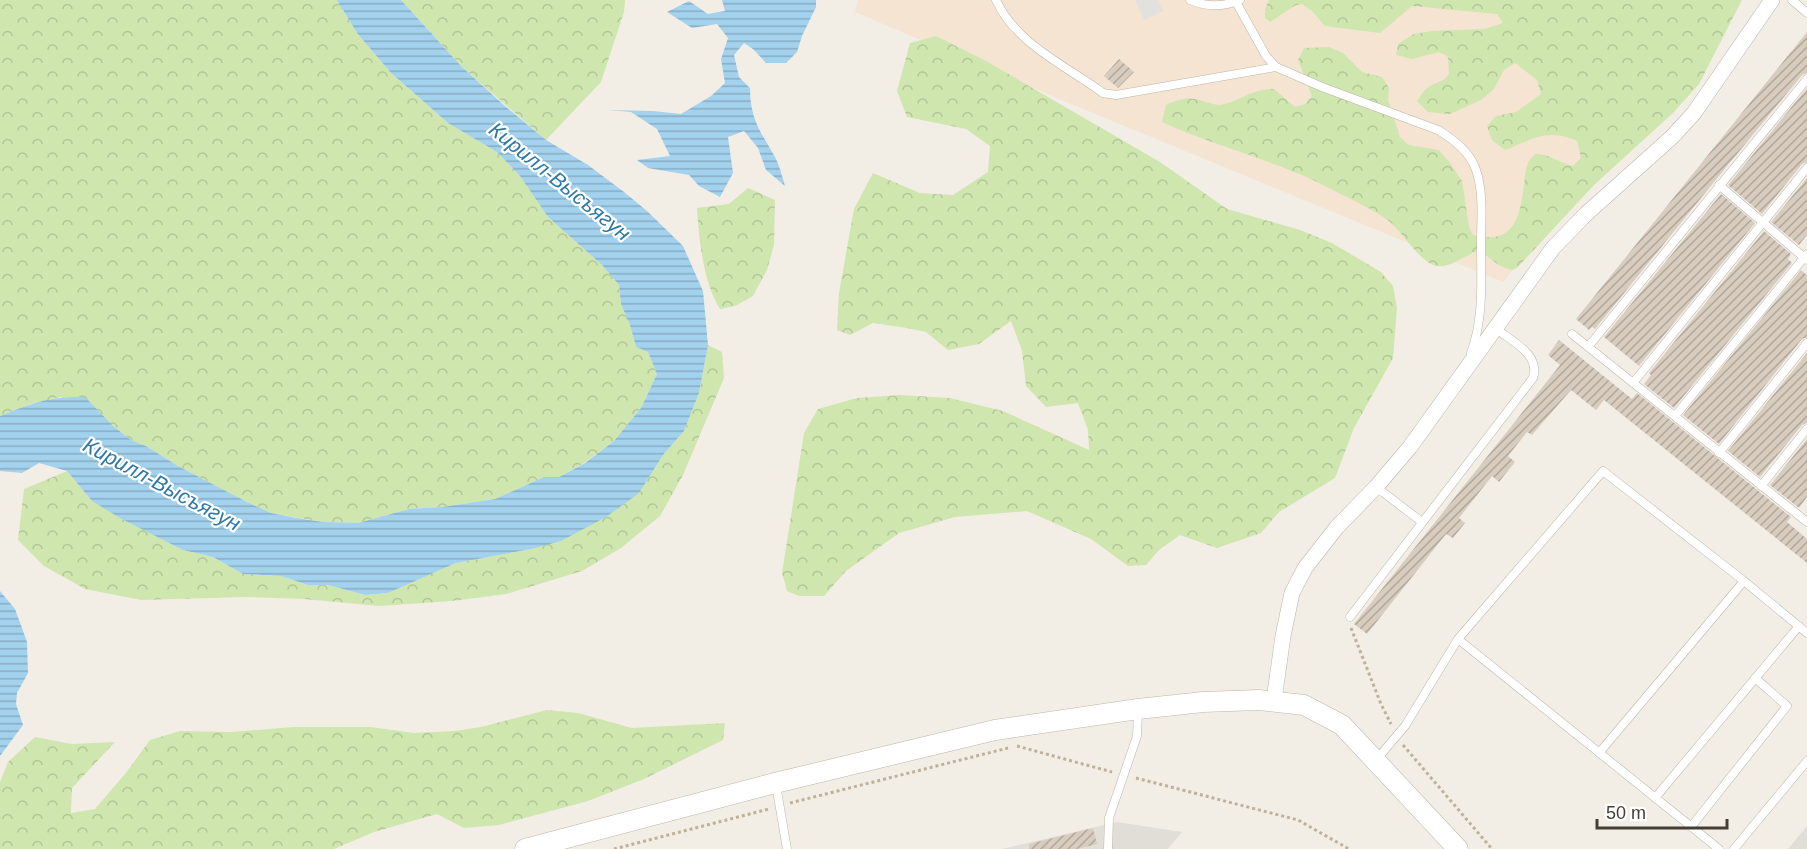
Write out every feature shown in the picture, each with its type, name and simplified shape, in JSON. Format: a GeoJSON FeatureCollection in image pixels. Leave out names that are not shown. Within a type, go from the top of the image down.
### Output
{"type":"FeatureCollection","features":[{"type":"Feature","properties":{"kind":"street"},"geometry":{"type":"LineString","coordinates":[[1274,700],[1292,593],[1305,568],[1337,527],[1376,487],[1410,447],[1541,263],[1569,230],[1665,144],[1694,113],[1773,0]]}},
{"type":"Feature","properties":{"kind":"street"},"geometry":{"type":"LineString","coordinates":[[525,849],[775,783],[995,730],[1203,702],[1274,700],[1304,705],[1342,725],[1458,849]]}},
{"type":"Feature","properties":{"kind":"lane"},"geometry":{"type":"LineString","coordinates":[[996,0],[1021,36],[1103,93],[1116,94],[1276,67]]}},
{"type":"Feature","properties":{"kind":"lane"},"geometry":{"type":"LineString","coordinates":[[1190,0],[1213,6],[1238,1],[1266,56],[1276,67],[1438,130],[1451,138],[1470,157],[1476,169],[1479,184],[1481,305],[1474,344],[1464,372]]}},
{"type":"Feature","properties":{"kind":"lane"},"geometry":{"type":"LineString","coordinates":[[1792,0],[1807,13]]}},
{"type":"Feature","properties":{"kind":"lane"},"geometry":{"type":"LineString","coordinates":[[1588,347],[1807,78]]}},
{"type":"Feature","properties":{"kind":"lane"},"geometry":{"type":"LineString","coordinates":[[1633,383],[1807,168]]}},
{"type":"Feature","properties":{"kind":"lane"},"geometry":{"type":"LineString","coordinates":[[1675,416],[1806,257],[1762,224],[1719,185]]}},
{"type":"Feature","properties":{"kind":"lane"},"geometry":{"type":"LineString","coordinates":[[1350,617],[1533,378],[1536,370],[1530,355],[1495,328]]}},
{"type":"Feature","properties":{"kind":"lane"},"geometry":{"type":"LineString","coordinates":[[1572,334],[1806,520]]}},
{"type":"Feature","properties":{"kind":"lane"},"geometry":{"type":"LineString","coordinates":[[1719,453],[1807,343]]}},
{"type":"Feature","properties":{"kind":"lane"},"geometry":{"type":"LineString","coordinates":[[1761,486],[1807,429]]}},
{"type":"Feature","properties":{"kind":"lane"},"geometry":{"type":"LineString","coordinates":[[1375,760],[1405,726],[1458,639],[1603,471],[1807,633]]}},
{"type":"Feature","properties":{"kind":"lane"},"geometry":{"type":"LineString","coordinates":[[1376,487],[1422,522]]}},
{"type":"Feature","properties":{"kind":"lane"},"geometry":{"type":"LineString","coordinates":[[1599,753],[1744,581]]}},
{"type":"Feature","properties":{"kind":"lane"},"geometry":{"type":"LineString","coordinates":[[1655,798],[1799,626]]}},
{"type":"Feature","properties":{"kind":"lane"},"geometry":{"type":"LineString","coordinates":[[1458,639],[1719,849]]}},
{"type":"Feature","properties":{"kind":"lane"},"geometry":{"type":"LineString","coordinates":[[1691,827],[1787,706],[1755,678]]}},
{"type":"Feature","properties":{"kind":"lane"},"geometry":{"type":"LineString","coordinates":[[1108,849],[1109,818],[1137,736],[1138,709]]}},
{"type":"Feature","properties":{"kind":"lane"},"geometry":{"type":"LineString","coordinates":[[1734,849],[1807,761]]}},
{"type":"Feature","properties":{"kind":"lane"},"geometry":{"type":"LineString","coordinates":[[775,783],[786,846]]}},
{"type":"Feature","properties":{"kind":"path"},"geometry":{"type":"LineString","coordinates":[[614,849],[1017,746],[1298,820],[1349,849]]}},
{"type":"Feature","properties":{"kind":"shaded area"},"geometry":{"type":"Polygon","coordinates":[[[858,0],[1732,0],[1691,44],[1503,282],[855,12],[858,0]]]}},
{"type":"Feature","properties":{"kind":"shaded area"},"geometry":{"type":"Polygon","coordinates":[[[1135,0],[1158,0],[1163,11],[1144,20],[1135,0]]]}},
{"type":"Feature","properties":{"kind":"shaded area"},"geometry":{"type":"Polygon","coordinates":[[[1117,822],[1182,832],[1168,849],[1002,849],[1117,822]]]}},
{"type":"Feature","properties":{"kind":"shaded area"},"geometry":{"type":"Polygon","coordinates":[[[1807,826],[1807,849],[1788,849],[1807,826]]]}},
{"type":"Feature","properties":{"kind":"green space"},"geometry":{"type":"Polygon","coordinates":[[[0,0],[337,0],[357,33],[391,73],[448,123],[497,152],[520,176],[548,217],[602,265],[619,285],[621,304],[636,347],[648,352],[657,374],[641,408],[614,441],[584,463],[559,477],[544,477],[495,499],[442,507],[409,509],[358,523],[323,522],[271,513],[178,466],[61,397],[31,404],[0,416],[0,0]]]}},
{"type":"Feature","properties":{"kind":"green space"},"geometry":{"type":"Polygon","coordinates":[[[401,0],[625,0],[624,12],[601,82],[546,140],[461,66],[401,0]]]}},
{"type":"Feature","properties":{"kind":"green space"},"geometry":{"type":"Polygon","coordinates":[[[1269,0],[1742,0],[1699,84],[1673,113],[1594,185],[1513,270],[1477,251],[1448,265],[1431,264],[1420,256],[1389,221],[1376,212],[1288,169],[1162,122],[1166,105],[1186,99],[1220,105],[1251,93],[1274,89],[1295,107],[1305,104],[1312,96],[1298,60],[1304,48],[1329,47],[1343,53],[1362,72],[1382,77],[1389,88],[1388,100],[1400,137],[1409,145],[1439,150],[1450,163],[1462,181],[1469,227],[1473,235],[1489,237],[1501,235],[1510,229],[1520,209],[1526,169],[1535,154],[1545,155],[1573,166],[1581,158],[1577,141],[1567,137],[1540,136],[1505,150],[1492,140],[1487,126],[1496,116],[1516,112],[1541,94],[1537,80],[1515,63],[1504,70],[1494,89],[1481,100],[1450,114],[1428,112],[1417,101],[1427,88],[1443,80],[1449,74],[1448,57],[1439,52],[1412,59],[1396,55],[1398,44],[1414,34],[1485,29],[1503,23],[1497,14],[1412,6],[1380,33],[1325,26],[1312,11],[1302,4],[1296,5],[1270,22],[1265,18],[1265,9],[1269,0]]]}},
{"type":"Feature","properties":{"kind":"green space"},"geometry":{"type":"Polygon","coordinates":[[[936,36],[986,61],[1160,162],[1227,209],[1300,230],[1332,243],[1381,272],[1393,286],[1397,308],[1393,358],[1354,428],[1335,478],[1279,512],[1261,533],[1217,548],[1180,535],[1159,550],[1146,565],[1128,566],[1091,539],[1027,511],[955,517],[899,533],[846,571],[824,596],[799,596],[787,591],[782,573],[804,433],[818,409],[857,398],[900,395],[950,398],[1003,411],[1089,450],[1088,430],[1078,403],[1046,407],[1026,386],[1022,351],[1011,321],[979,344],[948,350],[926,332],[907,328],[873,323],[850,335],[837,330],[839,293],[854,209],[873,173],[920,193],[953,195],[988,172],[990,146],[966,129],[907,117],[897,91],[910,43],[936,36]]]}},
{"type":"Feature","properties":{"kind":"green space"},"geometry":{"type":"Polygon","coordinates":[[[748,188],[775,200],[774,245],[767,270],[753,296],[735,306],[720,309],[706,274],[697,208],[729,204],[748,188]]]}},
{"type":"Feature","properties":{"kind":"green space"},"geometry":{"type":"Polygon","coordinates":[[[708,345],[722,352],[724,378],[683,475],[660,516],[621,548],[582,571],[506,594],[452,601],[379,606],[304,599],[245,597],[141,600],[85,589],[44,566],[18,540],[24,489],[67,471],[92,501],[183,550],[213,557],[243,574],[281,576],[308,585],[328,585],[365,595],[388,593],[456,563],[531,549],[639,493],[663,455],[684,431],[699,393],[708,345]]]}},
{"type":"Feature","properties":{"kind":"green space"},"geometry":{"type":"Polygon","coordinates":[[[547,710],[578,713],[632,728],[725,723],[723,740],[644,779],[588,801],[499,825],[464,828],[437,814],[374,832],[334,849],[0,849],[0,782],[8,762],[35,737],[72,744],[115,742],[72,788],[71,813],[95,809],[150,740],[180,731],[231,732],[293,727],[371,727],[414,733],[455,731],[481,727],[547,710]]]}},
{"type":"Feature","properties":{"kind":"water","name":"Кирилл-Высъягун"},"geometry":{"type":"Polygon","coordinates":[[[337,0],[401,0],[461,66],[505,106],[546,140],[588,165],[647,211],[683,246],[703,291],[708,345],[699,393],[684,431],[663,455],[639,493],[606,517],[561,541],[456,563],[388,593],[365,595],[328,585],[308,585],[281,576],[243,574],[213,557],[183,550],[92,501],[67,471],[39,463],[22,473],[0,471],[0,416],[41,401],[85,397],[113,426],[131,440],[247,502],[271,513],[297,518],[323,522],[358,523],[409,509],[442,507],[495,499],[544,477],[559,477],[585,463],[614,441],[641,408],[657,374],[648,352],[636,347],[621,304],[619,285],[602,265],[548,217],[520,176],[497,152],[448,123],[391,73],[357,33],[337,0]]]}},
{"type":"Feature","properties":{"kind":"water"},"geometry":{"type":"Polygon","coordinates":[[[722,0],[816,0],[816,7],[797,52],[786,63],[766,63],[744,43],[734,55],[739,77],[750,88],[754,117],[777,162],[785,186],[766,170],[758,148],[744,131],[728,137],[733,173],[720,197],[699,186],[689,175],[648,168],[637,160],[670,156],[657,129],[631,112],[608,110],[681,114],[711,96],[725,83],[721,59],[728,38],[717,24],[692,28],[667,12],[689,1],[708,14],[725,11],[722,0]]]}},
{"type":"Feature","properties":{"kind":"water"},"geometry":{"type":"Polygon","coordinates":[[[0,591],[15,609],[27,642],[28,673],[17,693],[16,704],[23,725],[0,756],[0,591]]]}},
{"type":"Feature","properties":{"kind":"building"},"geometry":{"type":"Polygon","coordinates":[[[1807,32],[1807,73],[1802,75],[1595,329],[1592,327],[1589,330],[1576,319],[1807,32]]]}},
{"type":"Feature","properties":{"kind":"building"},"geometry":{"type":"Polygon","coordinates":[[[1119,59],[1134,72],[1118,88],[1104,76],[1119,59]]]}},
{"type":"Feature","properties":{"kind":"building"},"geometry":{"type":"Polygon","coordinates":[[[1807,88],[1807,162],[1802,164],[1762,214],[1728,185],[1807,88]]]}},
{"type":"Feature","properties":{"kind":"building"},"geometry":{"type":"Polygon","coordinates":[[[1807,178],[1807,235],[1799,245],[1771,222],[1807,178]]]}},
{"type":"Feature","properties":{"kind":"building"},"geometry":{"type":"Polygon","coordinates":[[[1721,194],[1755,223],[1639,366],[1604,337],[1721,194]]]}},
{"type":"Feature","properties":{"kind":"building"},"geometry":{"type":"Polygon","coordinates":[[[1764,231],[1791,254],[1788,259],[1792,263],[1674,408],[1644,384],[1651,375],[1649,373],[1764,231]]]}},
{"type":"Feature","properties":{"kind":"building"},"geometry":{"type":"Polygon","coordinates":[[[1801,270],[1807,275],[1807,337],[1802,339],[1719,444],[1683,415],[1801,270]]]}},
{"type":"Feature","properties":{"kind":"building"},"geometry":{"type":"Polygon","coordinates":[[[1559,340],[1632,399],[1637,393],[1791,517],[1787,522],[1807,539],[1807,563],[1604,400],[1596,410],[1571,390],[1532,435],[1527,432],[1508,456],[1515,462],[1499,482],[1492,476],[1459,518],[1465,523],[1453,538],[1446,534],[1367,634],[1354,624],[1560,365],[1548,355],[1559,340]]]}},
{"type":"Feature","properties":{"kind":"building"},"geometry":{"type":"Polygon","coordinates":[[[1807,353],[1807,423],[1802,425],[1760,477],[1728,451],[1807,353]]]}},
{"type":"Feature","properties":{"kind":"building"},"geometry":{"type":"Polygon","coordinates":[[[1807,439],[1807,497],[1799,508],[1770,485],[1807,439]]]}},
{"type":"Feature","properties":{"kind":"building"},"geometry":{"type":"Polygon","coordinates":[[[1093,828],[1097,844],[1077,849],[1029,849],[1029,844],[1093,828]]]}}]}
